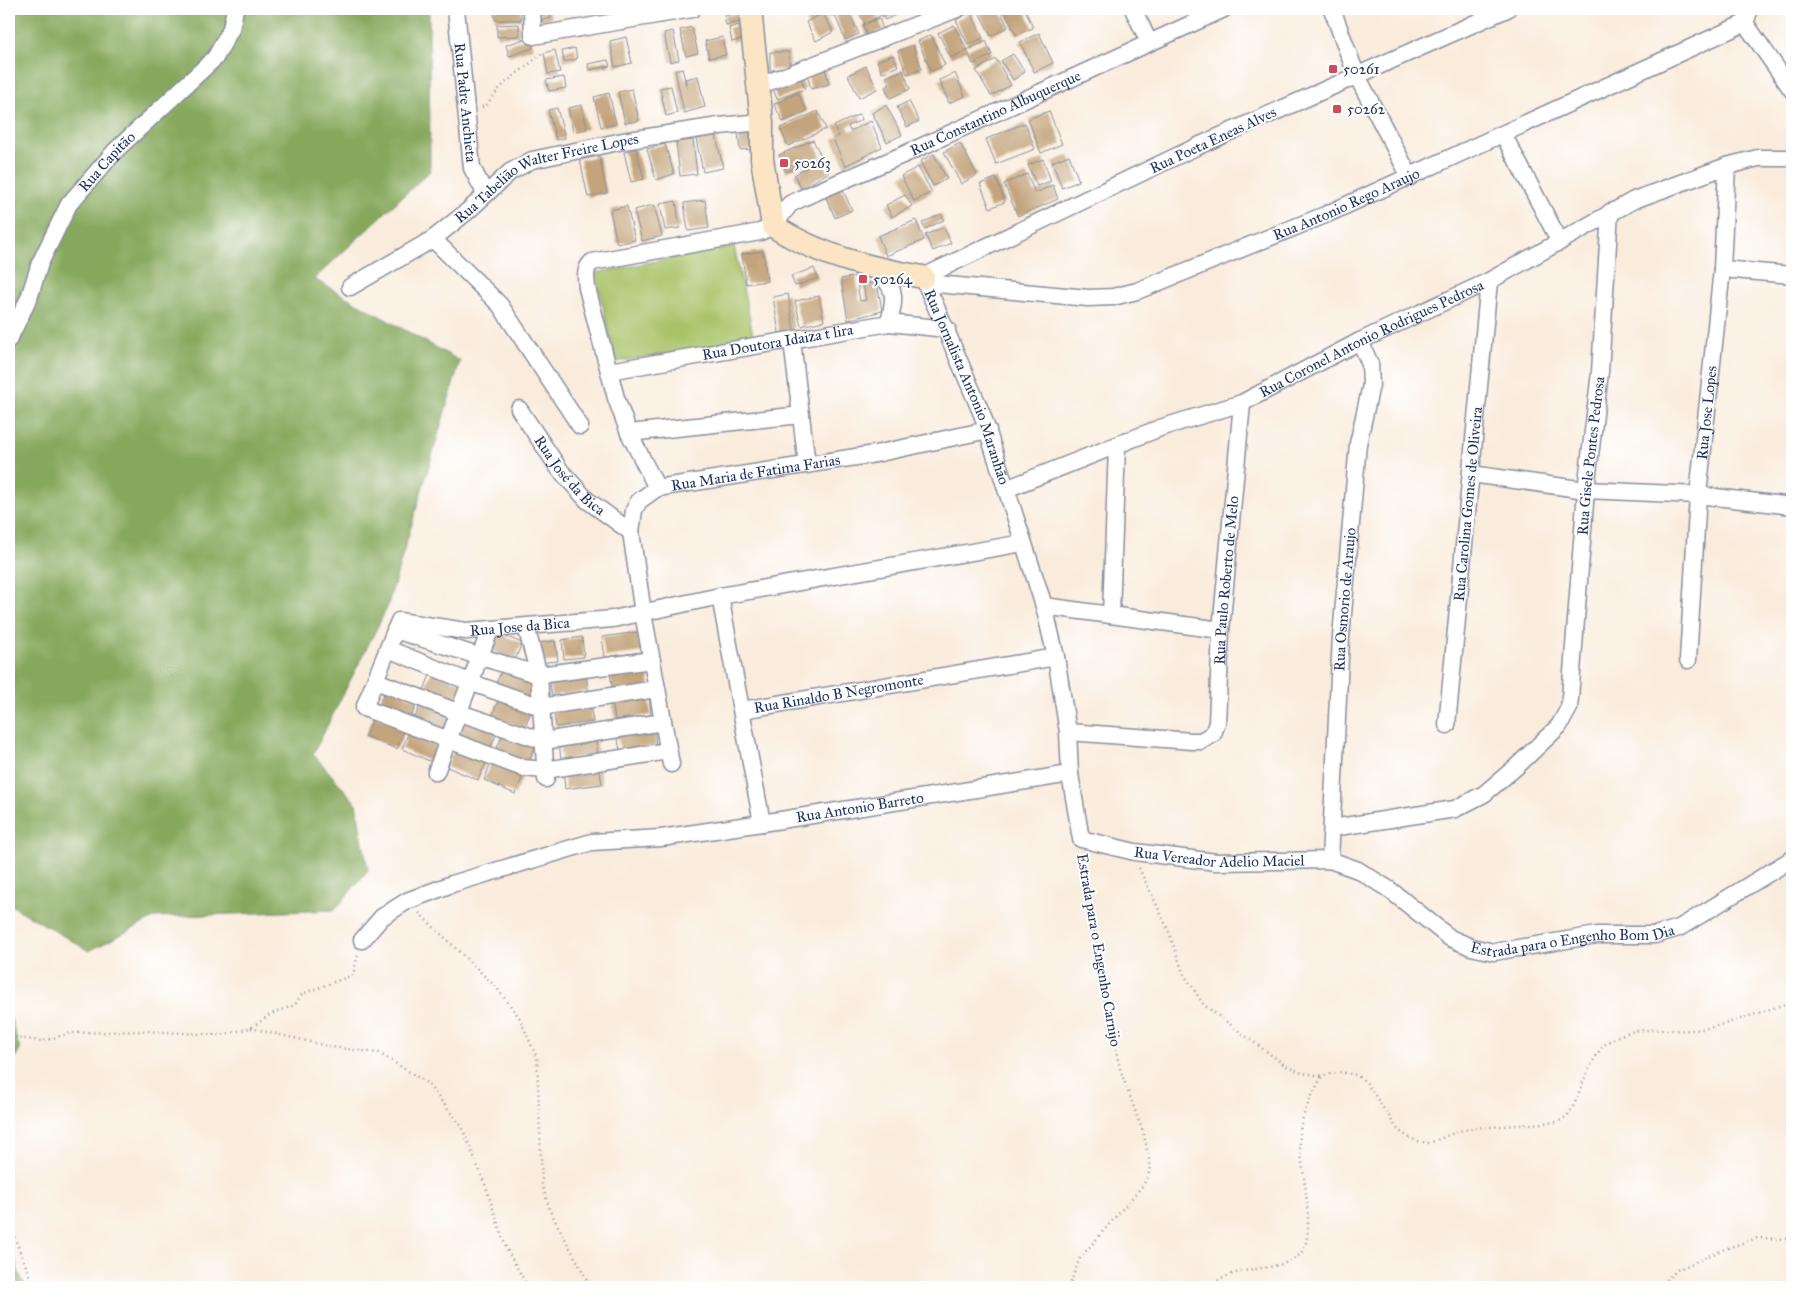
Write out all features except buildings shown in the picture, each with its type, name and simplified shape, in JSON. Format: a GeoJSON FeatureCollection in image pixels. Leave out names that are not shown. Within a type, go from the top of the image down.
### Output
{"type":"FeatureCollection","features":[{"type":"Feature","properties":{"kind":"street","name":"Rua Capitão"},"geometry":{"type":"LineString","coordinates":[[9,339],[29,298],[40,263],[69,204],[116,150],[215,58],[231,29],[235,9]]}},
{"type":"Feature","properties":{"kind":"street","name":"Rua Padre Anchieta"},"geometry":{"type":"LineString","coordinates":[[456,9],[472,168],[485,193]]}},
{"type":"Feature","properties":{"kind":"street"},"geometry":{"type":"LineString","coordinates":[[532,9],[539,35],[692,9]]}},
{"type":"Feature","properties":{"kind":"street"},"geometry":{"type":"LineString","coordinates":[[657,488],[629,434],[609,370],[587,288],[586,274],[588,266],[597,260],[740,237],[773,226],[762,159],[762,122],[750,9]]}},
{"type":"Feature","properties":{"kind":"street"},"geometry":{"type":"LineString","coordinates":[[759,86],[957,9]]}},
{"type":"Feature","properties":{"kind":"street"},"geometry":{"type":"LineString","coordinates":[[1133,9],[1150,42]]}},
{"type":"Feature","properties":{"kind":"street","name":"Rua Constantino Albuquerque"},"geometry":{"type":"LineString","coordinates":[[773,226],[783,211],[802,198],[913,150],[1224,9]]}},
{"type":"Feature","properties":{"kind":"street"},"geometry":{"type":"LineString","coordinates":[[1332,9],[1356,74],[1410,177]]}},
{"type":"Feature","properties":{"kind":"street","name":"Rua Poeta Eneas Alves"},"geometry":{"type":"LineString","coordinates":[[925,280],[1198,146],[1356,74],[1506,9]]}},
{"type":"Feature","properties":{"kind":"street"},"geometry":{"type":"LineString","coordinates":[[1747,16],[1792,90]]}},
{"type":"Feature","properties":{"kind":"street","name":"Rua Antonio Rego Araujo"},"geometry":{"type":"LineString","coordinates":[[925,280],[1088,298],[1113,297],[1138,290],[1307,222],[1410,177],[1747,16]]}},
{"type":"Feature","properties":{"kind":"street","name":"Rua Tabelião Walter Freire Lopes"},"geometry":{"type":"LineString","coordinates":[[350,287],[433,239],[470,210],[485,193],[521,166],[547,156],[719,126],[762,122]]}},
{"type":"Feature","properties":{"kind":"street"},"geometry":{"type":"LineString","coordinates":[[1503,134],[1560,242]]}},
{"type":"Feature","properties":{"kind":"street","name":"Rua Coronel Antonio Rodrigues Pedrosa"},"geometry":{"type":"LineString","coordinates":[[1006,489],[1160,428],[1242,403],[1360,341],[1489,281],[1610,212],[1656,191],[1727,166],[1758,158],[1792,158]]}},
{"type":"Feature","properties":{"kind":"street","name":"Rua Jose Lopes"},"geometry":{"type":"LineString","coordinates":[[1688,660],[1698,495],[1722,269],[1727,166]]}},
{"type":"Feature","properties":{"kind":"street","name":"Rua Gisele Pontes Pedrosa"},"geometry":{"type":"LineString","coordinates":[[1332,828],[1454,809],[1484,794],[1501,781],[1559,726],[1567,713],[1570,698],[1586,490],[1600,372],[1610,212]]}},
{"type":"Feature","properties":{"kind":"street","name":"Rua Jornalista Antonio Maranhão"},"geometry":{"type":"LineString","coordinates":[[773,226],[816,250],[874,268],[925,280],[988,430],[1044,606],[1056,657],[1068,732]]}},
{"type":"Feature","properties":{"kind":"street"},"geometry":{"type":"LineString","coordinates":[[433,239],[500,305],[580,426]]}},
{"type":"Feature","properties":{"kind":"street"},"geometry":{"type":"LineString","coordinates":[[874,268],[893,289],[894,303],[889,323]]}},
{"type":"Feature","properties":{"kind":"street"},"geometry":{"type":"LineString","coordinates":[[1722,269],[1792,275]]}},
{"type":"Feature","properties":{"kind":"street","name":"Rua Carolina Gomes de Oliveira"},"geometry":{"type":"LineString","coordinates":[[1447,725],[1489,281]]}},
{"type":"Feature","properties":{"kind":"street","name":"Rua Doutora Idaiza t lira"},"geometry":{"type":"LineString","coordinates":[[609,370],[718,351],[792,341],[889,323],[947,329]]}},
{"type":"Feature","properties":{"kind":"street"},"geometry":{"type":"LineString","coordinates":[[792,341],[807,465]]}},
{"type":"Feature","properties":{"kind":"street","name":"Rua Osmorio de Araujo"},"geometry":{"type":"LineString","coordinates":[[1330,860],[1341,637],[1358,444],[1371,385],[1370,364],[1360,341]]}},
{"type":"Feature","properties":{"kind":"street","name":"Rua Paulo Roberto de Melo"},"geometry":{"type":"LineString","coordinates":[[1068,732],[1192,741],[1206,739],[1215,731],[1221,630],[1242,403]]}},
{"type":"Feature","properties":{"kind":"street","name":"Rua José da Bica"},"geometry":{"type":"LineString","coordinates":[[519,409],[560,470],[587,500],[631,532]]}},
{"type":"Feature","properties":{"kind":"street"},"geometry":{"type":"LineString","coordinates":[[629,434],[801,415]]}},
{"type":"Feature","properties":{"kind":"street","name":"Rua Maria de Fatima Farias"},"geometry":{"type":"LineString","coordinates":[[546,774],[669,758],[643,613],[631,532],[631,522],[636,506],[657,488],[875,454],[988,430]]}},
{"type":"Feature","properties":{"kind":"street"},"geometry":{"type":"LineString","coordinates":[[1111,615],[1117,446]]}},
{"type":"Feature","properties":{"kind":"street"},"geometry":{"type":"LineString","coordinates":[[1471,474],[1586,490],[1698,495],[1792,506]]}},
{"type":"Feature","properties":{"kind":"street"},"geometry":{"type":"LineString","coordinates":[[720,596],[1023,543]]}},
{"type":"Feature","properties":{"kind":"street","name":"Rua Jose da Bica"},"geometry":{"type":"LineString","coordinates":[[397,625],[466,631],[526,627],[613,619],[720,596]]}},
{"type":"Feature","properties":{"kind":"street","name":"Rua Rinaldo B Negromonte"},"geometry":{"type":"LineString","coordinates":[[720,596],[742,710],[1056,657]]}},
{"type":"Feature","properties":{"kind":"street"},"geometry":{"type":"LineString","coordinates":[[1044,606],[1221,630]]}},
{"type":"Feature","properties":{"kind":"street"},"geometry":{"type":"LineString","coordinates":[[526,627],[539,675],[546,774],[523,768],[364,708],[397,625],[539,675],[652,660]]}},
{"type":"Feature","properties":{"kind":"street"},"geometry":{"type":"LineString","coordinates":[[436,772],[472,683],[490,630]]}},
{"type":"Feature","properties":{"kind":"street"},"geometry":{"type":"LineString","coordinates":[[388,649],[472,683],[541,707],[656,689]]}},
{"type":"Feature","properties":{"kind":"street"},"geometry":{"type":"LineString","coordinates":[[376,681],[460,713],[544,741],[663,722]]}},
{"type":"Feature","properties":{"kind":"street"},"geometry":{"type":"LineString","coordinates":[[742,710],[762,823]]}},
{"type":"Feature","properties":{"kind":"street","name":"Estrada para o Engenho Carnijo"},"geometry":{"type":"LineString","coordinates":[[1068,732],[1070,774],[1081,839]]}},
{"type":"Feature","properties":{"kind":"street","name":"Rua Antonio Barreto"},"geometry":{"type":"LineString","coordinates":[[362,940],[382,917],[407,901],[452,884],[592,842],[661,838],[1070,774]]}},
{"type":"Feature","properties":{"kind":"street","name":"Rua Vereador Adelio Maciel"},"geometry":{"type":"LineString","coordinates":[[1081,839],[1135,852],[1216,862],[1330,860],[1358,870]]}},
{"type":"Feature","properties":{"kind":"street","name":"Estrada para o Engenho Bom Dia"},"geometry":{"type":"LineString","coordinates":[[1358,870],[1390,890],[1450,938],[1471,947],[1494,952],[1597,935],[1655,934],[1679,928],[1792,859]]}},
{"type":"Feature","properties":{"kind":"path"},"geometry":{"type":"LineString","coordinates":[[467,110],[486,106],[506,80],[541,54],[539,35]]}},
{"type":"Feature","properties":{"kind":"path","name":"Estrada para o Engenho Carnijo"},"geometry":{"type":"LineString","coordinates":[[1068,1287],[1080,1258],[1144,1184],[1151,1168],[1144,1135],[1121,1072],[1106,1009],[1081,839]]}},
{"type":"Feature","properties":{"kind":"path"},"geometry":{"type":"LineString","coordinates":[[1135,852],[1140,870],[1168,929],[1182,974],[1204,1004],[1286,1066],[1302,1073],[1322,1076],[1341,1072],[1356,1075],[1366,1082],[1398,1130],[1408,1137],[1429,1143],[1459,1130],[1558,1122],[1567,1116],[1572,1109],[1594,1058],[1607,1043],[1626,1033],[1652,1030],[1679,1031],[1710,1027],[1792,1002]]}},
{"type":"Feature","properties":{"kind":"path"},"geometry":{"type":"LineString","coordinates":[[407,901],[496,987],[519,1017],[537,1058],[542,1184],[550,1211],[591,1287]]}},
{"type":"Feature","properties":{"kind":"path"},"geometry":{"type":"LineString","coordinates":[[9,1029],[16,1038],[43,1041],[71,1034],[146,1030],[221,1034],[251,1028],[271,1014],[295,1005],[302,994],[353,975],[362,940]]}},
{"type":"Feature","properties":{"kind":"path"},"geometry":{"type":"LineString","coordinates":[[251,1028],[332,1047],[379,1053],[427,1083],[462,1127],[486,1188],[506,1248],[528,1287]]}},
{"type":"Feature","properties":{"kind":"path"},"geometry":{"type":"LineString","coordinates":[[1204,1287],[1243,1271],[1282,1264],[1300,1255],[1306,1246],[1306,1192],[1300,1134],[1302,1117],[1322,1076]]}},
{"type":"Feature","properties":{"kind":"path"},"geometry":{"type":"LineString","coordinates":[[9,1223],[34,1287]]}},
{"type":"Feature","properties":{"kind":"path"},"geometry":{"type":"LineString","coordinates":[[1660,1287],[1678,1270],[1722,1250],[1757,1238],[1792,1239]]}},
{"type":"Feature","properties":{"kind":"green space"},"geometry":{"type":"Polygon","coordinates":[[[9,9],[429,9],[430,171],[314,279],[460,361],[387,608],[313,754],[356,803],[368,870],[335,910],[156,917],[89,951],[9,904],[9,9]]]}},
{"type":"Feature","properties":{"kind":"green space"},"geometry":{"type":"Polygon","coordinates":[[[734,246],[754,339],[616,362],[595,273],[734,246]]]}},
{"type":"Feature","properties":{"kind":"green space"},"geometry":{"type":"Polygon","coordinates":[[[9,1012],[20,1050],[9,1066],[9,1012]]]}},
{"type":"Feature","properties":{"kind":"green space"},"geometry":{"type":"Polygon","coordinates":[[[9,1238],[19,1274],[26,1287],[9,1287],[9,1238]]]}},
{"type":"Feature","properties":{"kind":"place","name":"50261"},"geometry":{"type":"Point","coordinates":[1333,69]}},
{"type":"Feature","properties":{"kind":"place","name":"50262"},"geometry":{"type":"Point","coordinates":[1337,109]}},
{"type":"Feature","properties":{"kind":"place","name":"50263"},"geometry":{"type":"Point","coordinates":[784,163]}},
{"type":"Feature","properties":{"kind":"place","name":"50264"},"geometry":{"type":"Point","coordinates":[863,279]}}]}
